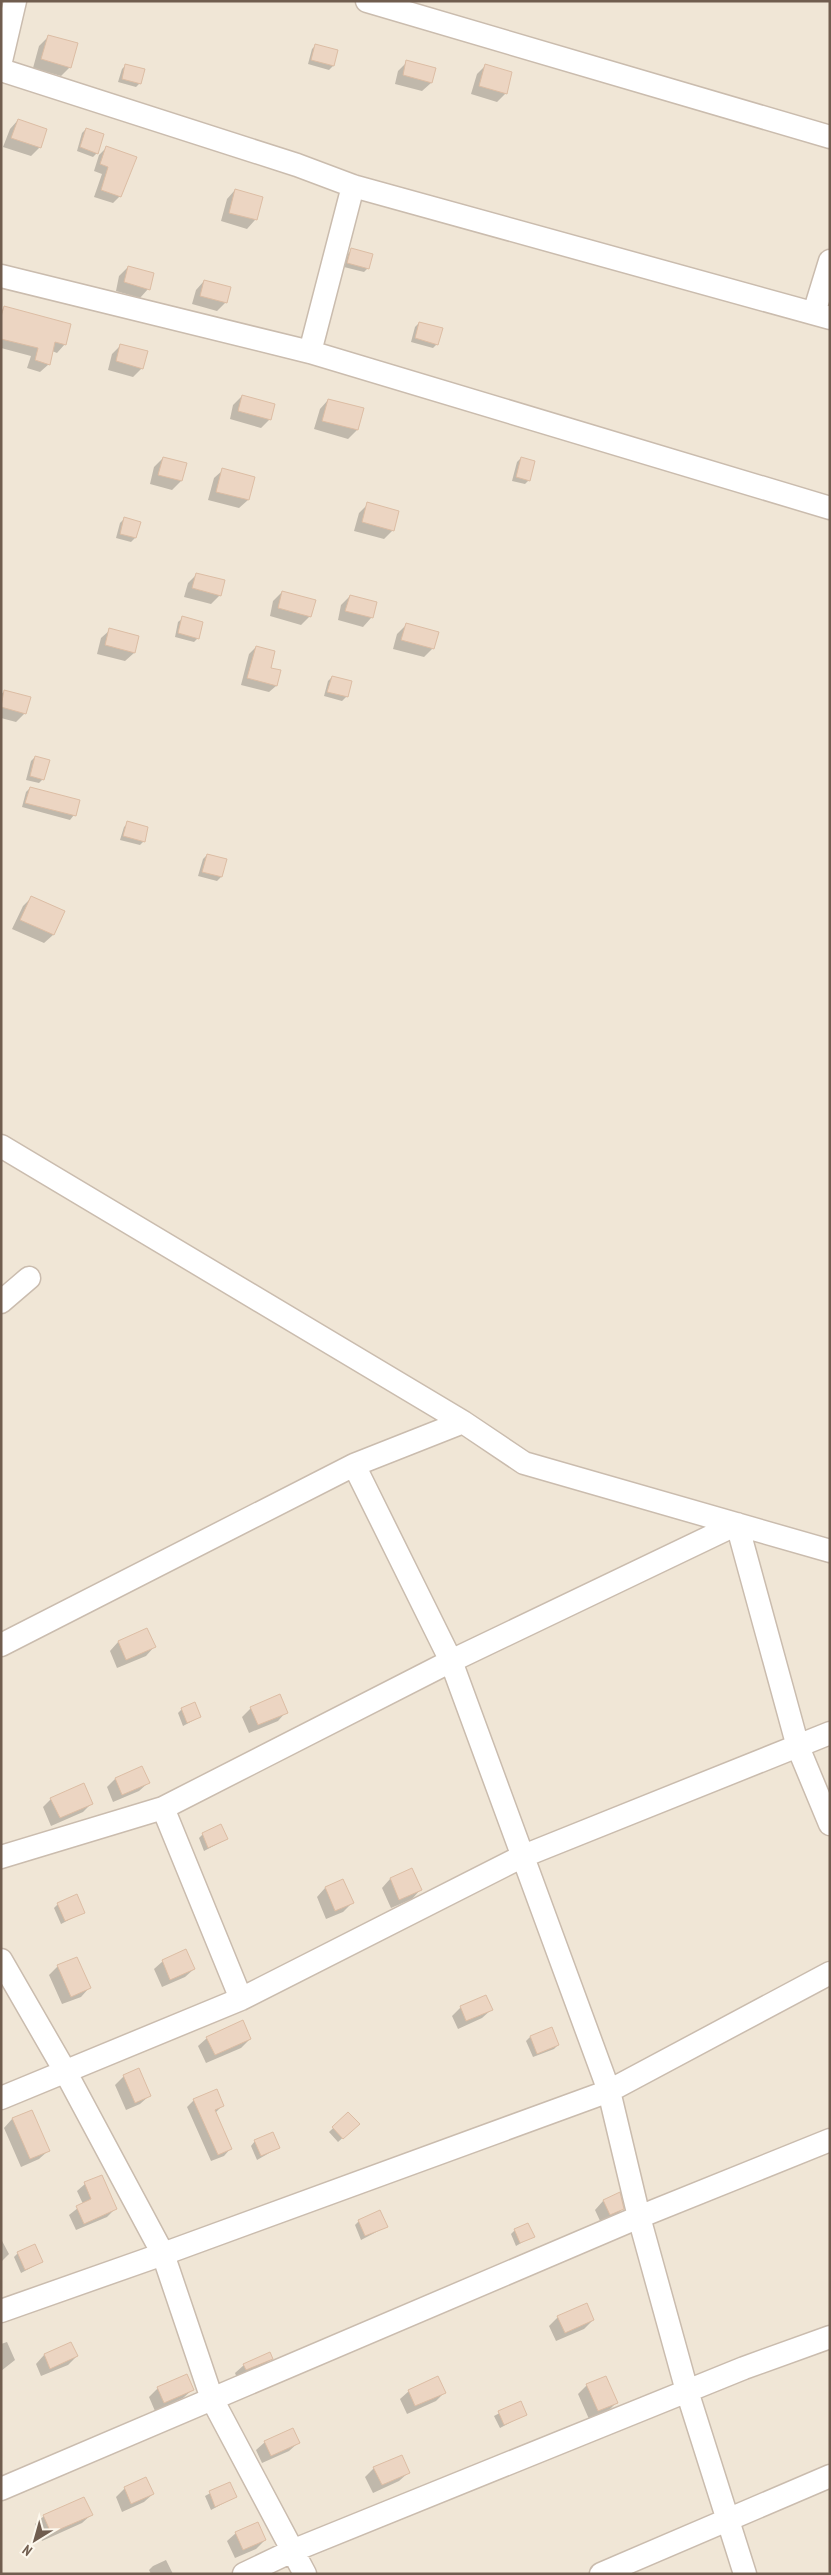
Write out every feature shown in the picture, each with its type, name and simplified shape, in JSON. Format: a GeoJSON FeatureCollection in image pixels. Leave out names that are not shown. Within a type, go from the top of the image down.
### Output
{"type":"FeatureCollection","features":[{"type":"Feature","properties":{"kind":"street"},"geometry":{"type":"LineString","coordinates":[[1,61],[15,1]]}},
{"type":"Feature","properties":{"kind":"street"},"geometry":{"type":"LineString","coordinates":[[367,1],[830,137]]}},
{"type":"Feature","properties":{"kind":"street"},"geometry":{"type":"LineString","coordinates":[[1,70],[297,164],[353,186],[822,316],[830,261]]}},
{"type":"Feature","properties":{"kind":"street"},"geometry":{"type":"LineString","coordinates":[[310,352],[353,186]]}},
{"type":"Feature","properties":{"kind":"street"},"geometry":{"type":"LineString","coordinates":[[1,276],[310,352],[830,508]]}},
{"type":"Feature","properties":{"kind":"street"},"geometry":{"type":"LineString","coordinates":[[1,1146],[463,1422],[524,1463],[830,1551]]}},
{"type":"Feature","properties":{"kind":"street"},"geometry":{"type":"LineString","coordinates":[[1,1302],[29,1278]]}},
{"type":"Feature","properties":{"kind":"street"},"geometry":{"type":"LineString","coordinates":[[1,1645],[354,1465],[463,1422]]}},
{"type":"Feature","properties":{"kind":"street"},"geometry":{"type":"LineString","coordinates":[[354,1465],[451,1661],[521,1857],[609,2091],[639,2217],[687,2391],[745,2574]]}},
{"type":"Feature","properties":{"kind":"street"},"geometry":{"type":"LineString","coordinates":[[1,1857],[163,1808],[451,1661],[737,1524]]}},
{"type":"Feature","properties":{"kind":"street"},"geometry":{"type":"LineString","coordinates":[[737,1524],[798,1747],[830,1824]]}},
{"type":"Feature","properties":{"kind":"street"},"geometry":{"type":"LineString","coordinates":[[1,2098],[241,1999],[521,1857],[830,1733]]}},
{"type":"Feature","properties":{"kind":"street"},"geometry":{"type":"LineString","coordinates":[[163,1808],[241,1999]]}},
{"type":"Feature","properties":{"kind":"street"},"geometry":{"type":"LineString","coordinates":[[1,1960],[65,2071],[163,2254],[212,2399],[305,2574]]}},
{"type":"Feature","properties":{"kind":"street"},"geometry":{"type":"LineString","coordinates":[[1,2311],[163,2254],[609,2091],[830,1973]]}},
{"type":"Feature","properties":{"kind":"street"},"geometry":{"type":"LineString","coordinates":[[1,2489],[639,2217],[830,2140]]}},
{"type":"Feature","properties":{"kind":"street"},"geometry":{"type":"LineString","coordinates":[[244,2574],[292,2551],[687,2391],[830,2337]]}},
{"type":"Feature","properties":{"kind":"street"},"geometry":{"type":"LineString","coordinates":[[601,2574],[830,2476]]}},
{"type":"Feature","properties":{"kind":"shaded area"},"geometry":{"type":"Polygon","coordinates":[[[1,1],[830,1],[830,2574],[1,2574],[1,1]]]}},
{"type":"Feature","properties":{"kind":"building"},"geometry":{"type":"Polygon","coordinates":[[[48,35],[78,43],[71,68],[41,59],[48,35]]]}},
{"type":"Feature","properties":{"kind":"building"},"geometry":{"type":"Polygon","coordinates":[[[315,44],[338,50],[334,66],[311,60],[315,44]]]}},
{"type":"Feature","properties":{"kind":"building"},"geometry":{"type":"Polygon","coordinates":[[[406,60],[436,68],[432,83],[403,75],[406,60]]]}},
{"type":"Feature","properties":{"kind":"building"},"geometry":{"type":"Polygon","coordinates":[[[125,64],[145,69],[141,84],[122,79],[125,64]]]}},
{"type":"Feature","properties":{"kind":"building"},"geometry":{"type":"Polygon","coordinates":[[[485,64],[512,72],[507,94],[479,86],[485,64]]]}},
{"type":"Feature","properties":{"kind":"building"},"geometry":{"type":"Polygon","coordinates":[[[18,119],[47,129],[41,148],[11,138],[18,119]]]}},
{"type":"Feature","properties":{"kind":"building"},"geometry":{"type":"Polygon","coordinates":[[[86,128],[104,134],[98,154],[80,147],[86,128]]]}},
{"type":"Feature","properties":{"kind":"building"},"geometry":{"type":"Polygon","coordinates":[[[106,146],[137,157],[121,197],[101,190],[108,167],[100,164],[106,146]]]}},
{"type":"Feature","properties":{"kind":"building"},"geometry":{"type":"Polygon","coordinates":[[[235,189],[263,197],[257,220],[229,213],[235,189]]]}},
{"type":"Feature","properties":{"kind":"building"},"geometry":{"type":"Polygon","coordinates":[[[351,248],[373,254],[369,269],[347,263],[351,248]]]}},
{"type":"Feature","properties":{"kind":"building"},"geometry":{"type":"Polygon","coordinates":[[[128,266],[154,273],[150,290],[124,282],[128,266]]]}},
{"type":"Feature","properties":{"kind":"building"},"geometry":{"type":"Polygon","coordinates":[[[204,280],[231,287],[227,303],[200,296],[204,280]]]}},
{"type":"Feature","properties":{"kind":"building"},"geometry":{"type":"Polygon","coordinates":[[[4,306],[71,324],[66,345],[55,342],[50,365],[35,360],[38,348],[1,339],[1,317],[4,306]]]}},
{"type":"Feature","properties":{"kind":"building"},"geometry":{"type":"Polygon","coordinates":[[[419,322],[443,328],[438,345],[415,338],[419,322]]]}},
{"type":"Feature","properties":{"kind":"building"},"geometry":{"type":"Polygon","coordinates":[[[120,344],[148,351],[143,369],[116,361],[120,344]]]}},
{"type":"Feature","properties":{"kind":"building"},"geometry":{"type":"Polygon","coordinates":[[[242,395],[275,404],[271,420],[238,411],[242,395]]]}},
{"type":"Feature","properties":{"kind":"building"},"geometry":{"type":"Polygon","coordinates":[[[328,399],[364,408],[358,430],[322,421],[328,399]]]}},
{"type":"Feature","properties":{"kind":"building"},"geometry":{"type":"Polygon","coordinates":[[[163,457],[187,463],[182,481],[158,475],[163,457]]]}},
{"type":"Feature","properties":{"kind":"building"},"geometry":{"type":"Polygon","coordinates":[[[521,457],[535,461],[530,481],[516,477],[521,457]]]}},
{"type":"Feature","properties":{"kind":"building"},"geometry":{"type":"Polygon","coordinates":[[[222,468],[255,477],[249,500],[216,492],[222,468]]]}},
{"type":"Feature","properties":{"kind":"building"},"geometry":{"type":"Polygon","coordinates":[[[367,502],[399,511],[394,531],[362,522],[367,502]]]}},
{"type":"Feature","properties":{"kind":"building"},"geometry":{"type":"Polygon","coordinates":[[[124,517],[141,522],[136,538],[120,534],[124,517]]]}},
{"type":"Feature","properties":{"kind":"building"},"geometry":{"type":"Polygon","coordinates":[[[196,573],[225,580],[221,596],[192,588],[196,573]]]}},
{"type":"Feature","properties":{"kind":"building"},"geometry":{"type":"Polygon","coordinates":[[[282,591],[316,600],[311,617],[278,608],[282,591]]]}},
{"type":"Feature","properties":{"kind":"building"},"geometry":{"type":"Polygon","coordinates":[[[350,595],[377,602],[373,618],[345,611],[350,595]]]}},
{"type":"Feature","properties":{"kind":"building"},"geometry":{"type":"Polygon","coordinates":[[[182,616],[203,622],[199,639],[178,633],[182,616]]]}},
{"type":"Feature","properties":{"kind":"building"},"geometry":{"type":"Polygon","coordinates":[[[406,623],[439,632],[434,649],[401,640],[406,623]]]}},
{"type":"Feature","properties":{"kind":"building"},"geometry":{"type":"Polygon","coordinates":[[[109,628],[139,636],[135,653],[105,645],[109,628]]]}},
{"type":"Feature","properties":{"kind":"building"},"geometry":{"type":"Polygon","coordinates":[[[256,646],[275,651],[271,668],[281,670],[277,686],[247,678],[256,646]]]}},
{"type":"Feature","properties":{"kind":"building"},"geometry":{"type":"Polygon","coordinates":[[[332,676],[352,681],[348,697],[327,692],[332,676]]]}},
{"type":"Feature","properties":{"kind":"building"},"geometry":{"type":"Polygon","coordinates":[[[4,690],[31,697],[26,714],[1,707],[4,690]]]}},
{"type":"Feature","properties":{"kind":"building"},"geometry":{"type":"Polygon","coordinates":[[[35,756],[50,760],[44,780],[30,776],[35,756]]]}},
{"type":"Feature","properties":{"kind":"building"},"geometry":{"type":"Polygon","coordinates":[[[30,787],[80,800],[76,816],[25,803],[30,787]]]}},
{"type":"Feature","properties":{"kind":"building"},"geometry":{"type":"Polygon","coordinates":[[[127,821],[148,827],[145,842],[123,836],[127,821]]]}},
{"type":"Feature","properties":{"kind":"building"},"geometry":{"type":"Polygon","coordinates":[[[207,854],[227,859],[222,877],[202,872],[207,854]]]}},
{"type":"Feature","properties":{"kind":"building"},"geometry":{"type":"Polygon","coordinates":[[[31,896],[65,911],[54,935],[20,920],[31,896]]]}},
{"type":"Feature","properties":{"kind":"building"},"geometry":{"type":"Polygon","coordinates":[[[147,1628],[156,1647],[126,1660],[118,1641],[147,1628]]]}},
{"type":"Feature","properties":{"kind":"building"},"geometry":{"type":"Polygon","coordinates":[[[280,1694],[288,1713],[258,1725],[250,1707],[280,1694]]]}},
{"type":"Feature","properties":{"kind":"building"},"geometry":{"type":"Polygon","coordinates":[[[195,1702],[201,1717],[187,1723],[181,1708],[195,1702]]]}},
{"type":"Feature","properties":{"kind":"building"},"geometry":{"type":"Polygon","coordinates":[[[142,1766],[150,1783],[122,1795],[115,1778],[142,1766]]]}},
{"type":"Feature","properties":{"kind":"building"},"geometry":{"type":"Polygon","coordinates":[[[84,1783],[93,1804],[60,1818],[50,1798],[84,1783]]]}},
{"type":"Feature","properties":{"kind":"building"},"geometry":{"type":"Polygon","coordinates":[[[221,1824],[228,1839],[208,1848],[202,1833],[221,1824]]]}},
{"type":"Feature","properties":{"kind":"building"},"geometry":{"type":"Polygon","coordinates":[[[412,1868],[422,1890],[399,1900],[390,1878],[412,1868]]]}},
{"type":"Feature","properties":{"kind":"building"},"geometry":{"type":"Polygon","coordinates":[[[343,1879],[354,1903],[335,1911],[325,1887],[343,1879]]]}},
{"type":"Feature","properties":{"kind":"building"},"geometry":{"type":"Polygon","coordinates":[[[77,1894],[85,1913],[65,1921],[57,1903],[77,1894]]]}},
{"type":"Feature","properties":{"kind":"building"},"geometry":{"type":"Polygon","coordinates":[[[186,1949],[195,1969],[170,1980],[162,1960],[186,1949]]]}},
{"type":"Feature","properties":{"kind":"building"},"geometry":{"type":"Polygon","coordinates":[[[77,1957],[91,1988],[71,1997],[57,1965],[77,1957]]]}},
{"type":"Feature","properties":{"kind":"building"},"geometry":{"type":"Polygon","coordinates":[[[486,1995],[493,2010],[466,2021],[460,2006],[486,1995]]]}},
{"type":"Feature","properties":{"kind":"building"},"geometry":{"type":"Polygon","coordinates":[[[243,2020],[251,2039],[215,2055],[206,2037],[243,2020]]]}},
{"type":"Feature","properties":{"kind":"building"},"geometry":{"type":"Polygon","coordinates":[[[552,2027],[559,2045],[537,2054],[530,2036],[552,2027]]]}},
{"type":"Feature","properties":{"kind":"building"},"geometry":{"type":"Polygon","coordinates":[[[139,2068],[151,2096],[135,2103],[123,2075],[139,2068]]]}},
{"type":"Feature","properties":{"kind":"building"},"geometry":{"type":"Polygon","coordinates":[[[217,2089],[224,2106],[215,2110],[232,2149],[218,2155],[193,2099],[217,2089]]]}},
{"type":"Feature","properties":{"kind":"building"},"geometry":{"type":"Polygon","coordinates":[[[32,2110],[50,2151],[30,2159],[12,2118],[32,2110]]]}},
{"type":"Feature","properties":{"kind":"building"},"geometry":{"type":"Polygon","coordinates":[[[348,2112],[360,2124],[343,2139],[332,2127],[348,2112]]]}},
{"type":"Feature","properties":{"kind":"building"},"geometry":{"type":"Polygon","coordinates":[[[273,2132],[280,2148],[261,2156],[254,2140],[273,2132]]]}},
{"type":"Feature","properties":{"kind":"building"},"geometry":{"type":"Polygon","coordinates":[[[102,2175],[117,2209],[84,2224],[76,2206],[91,2199],[84,2182],[102,2175]]]}},
{"type":"Feature","properties":{"kind":"building"},"geometry":{"type":"Polygon","coordinates":[[[620,2192],[624,2209],[610,2215],[603,2200],[620,2192]]]}},
{"type":"Feature","properties":{"kind":"building"},"geometry":{"type":"Polygon","coordinates":[[[380,2210],[388,2227],[365,2236],[358,2220],[380,2210]]]}},
{"type":"Feature","properties":{"kind":"building"},"geometry":{"type":"Polygon","coordinates":[[[528,2223],[535,2237],[520,2243],[514,2229],[528,2223]]]}},
{"type":"Feature","properties":{"kind":"building"},"geometry":{"type":"Polygon","coordinates":[[[35,2244],[43,2262],[25,2270],[17,2252],[35,2244]]]}},
{"type":"Feature","properties":{"kind":"building"},"geometry":{"type":"Polygon","coordinates":[[[587,2303],[594,2320],[565,2333],[557,2316],[587,2303]]]}},
{"type":"Feature","properties":{"kind":"building"},"geometry":{"type":"Polygon","coordinates":[[[71,2342],[78,2356],[50,2369],[44,2354],[71,2342]]]}},
{"type":"Feature","properties":{"kind":"building"},"geometry":{"type":"Polygon","coordinates":[[[270,2352],[273,2359],[246,2370],[243,2364],[270,2352]]]}},
{"type":"Feature","properties":{"kind":"building"},"geometry":{"type":"Polygon","coordinates":[[[187,2374],[194,2390],[164,2403],[157,2387],[187,2374]]]}},
{"type":"Feature","properties":{"kind":"building"},"geometry":{"type":"Polygon","coordinates":[[[438,2376],[446,2393],[415,2406],[408,2390],[438,2376]]]}},
{"type":"Feature","properties":{"kind":"building"},"geometry":{"type":"Polygon","coordinates":[[[606,2376],[618,2403],[598,2411],[586,2384],[606,2376]]]}},
{"type":"Feature","properties":{"kind":"building"},"geometry":{"type":"Polygon","coordinates":[[[521,2401],[527,2415],[504,2425],[498,2411],[521,2401]]]}},
{"type":"Feature","properties":{"kind":"building"},"geometry":{"type":"Polygon","coordinates":[[[293,2428],[300,2443],[271,2456],[264,2441],[293,2428]]]}},
{"type":"Feature","properties":{"kind":"building"},"geometry":{"type":"Polygon","coordinates":[[[402,2455],[410,2473],[382,2485],[373,2467],[402,2455]]]}},
{"type":"Feature","properties":{"kind":"building"},"geometry":{"type":"Polygon","coordinates":[[[146,2477],[154,2494],[131,2504],[124,2487],[146,2477]]]}},
{"type":"Feature","properties":{"kind":"building"},"geometry":{"type":"Polygon","coordinates":[[[230,2482],[237,2497],[215,2507],[209,2491],[230,2482]]]}},
{"type":"Feature","properties":{"kind":"building"},"geometry":{"type":"Polygon","coordinates":[[[84,2497],[93,2515],[51,2533],[43,2515],[84,2497]]]}},
{"type":"Feature","properties":{"kind":"building"},"geometry":{"type":"Polygon","coordinates":[[[258,2522],[266,2540],[243,2550],[235,2532],[258,2522]]]}}]}
